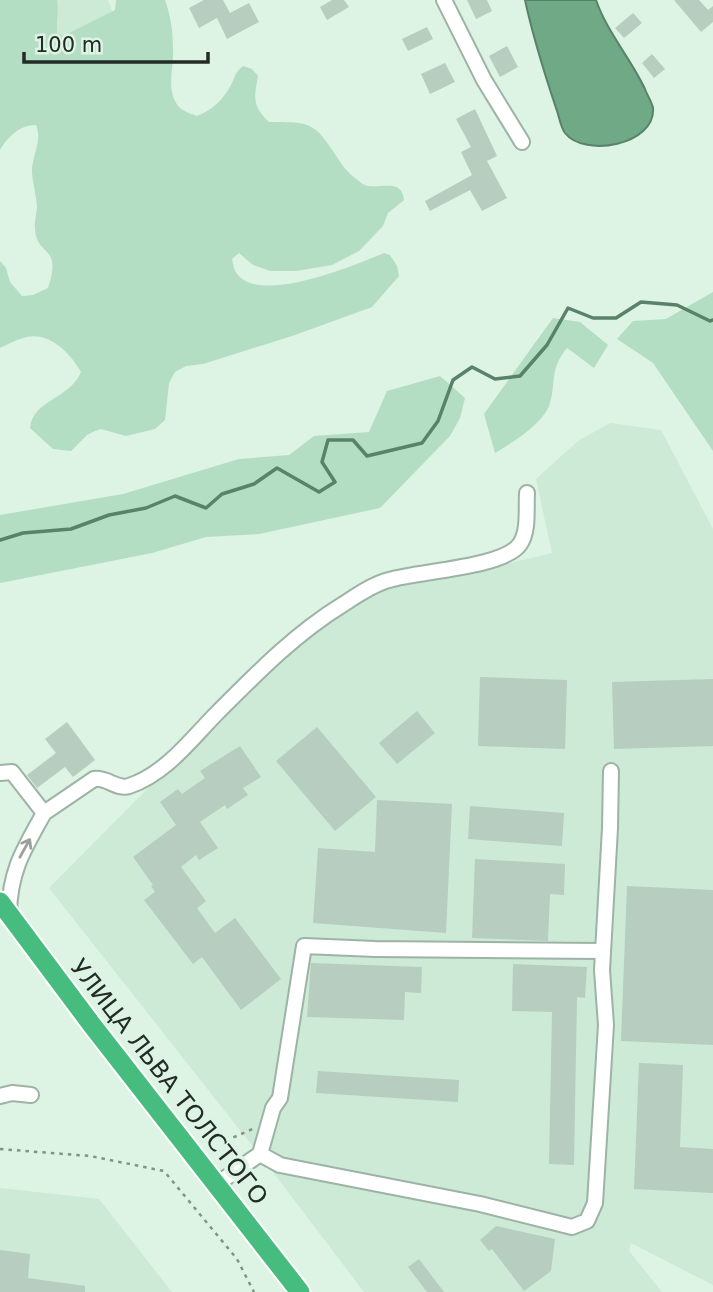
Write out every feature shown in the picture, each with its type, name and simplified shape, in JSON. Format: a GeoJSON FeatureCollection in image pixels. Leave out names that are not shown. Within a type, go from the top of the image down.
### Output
{"type":"FeatureCollection","features":[{"type":"Feature","properties":{"kind":"highway","name":"УЛИЦА ЛЬВА ТОЛСТОГО"},"geometry":{"type":"LineString","coordinates":[[4,908],[300,1292]]}},
{"type":"Feature","properties":{"kind":"street"},"geometry":{"type":"LineString","coordinates":[[444,0],[484,80],[522,142]]}},
{"type":"Feature","properties":{"kind":"street"},"geometry":{"type":"LineString","coordinates":[[4,908],[13,872],[44,813],[94,779],[100,778],[121,787],[129,786],[155,773],[277,653],[342,605],[387,580],[494,560],[512,553],[521,544],[525,532],[527,493]]}},
{"type":"Feature","properties":{"kind":"street"},"geometry":{"type":"LineString","coordinates":[[260,1154],[280,1165],[480,1204],[572,1227],[587,1221],[596,1203],[606,1026],[603,951],[611,771]]}},
{"type":"Feature","properties":{"kind":"street"},"geometry":{"type":"LineString","coordinates":[[0,773],[12,772],[44,813]]}},
{"type":"Feature","properties":{"kind":"street"},"geometry":{"type":"LineString","coordinates":[[217,1184],[260,1154],[273,1108],[280,1098],[304,946],[603,951]]}},
{"type":"Feature","properties":{"kind":"street"},"geometry":{"type":"LineString","coordinates":[[0,1096],[12,1093],[31,1095]]}},
{"type":"Feature","properties":{"kind":"path"},"geometry":{"type":"LineString","coordinates":[[208,1138],[232,1138],[269,1122]]}},
{"type":"Feature","properties":{"kind":"path"},"geometry":{"type":"LineString","coordinates":[[0,1149],[90,1156],[164,1171],[237,1259],[254,1292]]}},
{"type":"Feature","properties":{"kind":"shaded area"},"geometry":{"type":"Polygon","coordinates":[[[0,0],[108,0],[115,19],[0,64],[0,0]]]}},
{"type":"Feature","properties":{"kind":"shaded area"},"geometry":{"type":"Polygon","coordinates":[[[0,0],[57,0],[57,33],[63,36],[115,10],[116,0],[165,0],[173,37],[171,89],[181,109],[197,116],[207,111],[225,95],[240,68],[243,66],[252,69],[258,76],[255,96],[257,106],[269,122],[310,126],[323,137],[347,171],[362,183],[369,186],[396,187],[400,189],[404,200],[388,213],[383,226],[359,251],[332,265],[296,271],[270,271],[253,265],[239,253],[232,259],[237,274],[249,282],[286,284],[309,280],[384,253],[390,255],[397,266],[399,276],[372,307],[295,335],[203,364],[186,366],[175,372],[169,383],[165,420],[155,429],[126,436],[101,429],[87,435],[71,451],[53,449],[30,428],[33,418],[44,405],[68,388],[81,372],[66,352],[44,338],[27,337],[0,348],[0,261],[6,268],[10,282],[22,296],[33,295],[48,288],[52,264],[51,257],[36,237],[37,206],[32,173],[38,143],[36,125],[24,127],[15,133],[0,150],[0,0]]]}},
{"type":"Feature","properties":{"kind":"shaded area"},"geometry":{"type":"Polygon","coordinates":[[[525,0],[596,0],[606,23],[652,103],[651,121],[643,131],[631,139],[602,146],[574,141],[565,133],[539,54],[525,0]]]}},
{"type":"Feature","properties":{"kind":"shaded area"},"geometry":{"type":"Polygon","coordinates":[[[713,292],[713,451],[653,363],[617,339],[633,321],[666,319],[713,292]]]}},
{"type":"Feature","properties":{"kind":"shaded area"},"geometry":{"type":"Polygon","coordinates":[[[553,318],[580,322],[608,345],[594,368],[567,348],[557,364],[551,398],[545,413],[525,433],[495,453],[484,414],[553,318]]]}},
{"type":"Feature","properties":{"kind":"shaded area"},"geometry":{"type":"Polygon","coordinates":[[[440,376],[465,398],[460,418],[450,436],[380,508],[259,534],[206,537],[152,553],[0,583],[0,515],[123,494],[239,459],[289,455],[314,436],[369,432],[387,391],[440,376]]]}},
{"type":"Feature","properties":{"kind":"shaded area"},"geometry":{"type":"Polygon","coordinates":[[[610,423],[661,430],[713,529],[713,1285],[631,1243],[629,1251],[662,1292],[364,1292],[49,888],[279,656],[351,605],[389,585],[447,578],[552,553],[536,479],[578,441],[610,423]]]}},
{"type":"Feature","properties":{"kind":"shaded area"},"geometry":{"type":"Polygon","coordinates":[[[0,1188],[99,1199],[172,1292],[0,1292],[0,1188]]]}},
{"type":"Feature","properties":{"kind":"building"},"geometry":{"type":"Polygon","coordinates":[[[204,0],[223,0],[230,13],[249,3],[259,22],[227,39],[217,18],[199,28],[189,8],[204,0]]]}},
{"type":"Feature","properties":{"kind":"building"},"geometry":{"type":"Polygon","coordinates":[[[332,0],[344,0],[349,7],[327,20],[320,7],[332,0]]]}},
{"type":"Feature","properties":{"kind":"building"},"geometry":{"type":"Polygon","coordinates":[[[467,0],[487,0],[492,11],[476,19],[467,0]]]}},
{"type":"Feature","properties":{"kind":"building"},"geometry":{"type":"Polygon","coordinates":[[[674,0],[699,0],[708,10],[713,6],[713,22],[701,32],[674,0]]]}},
{"type":"Feature","properties":{"kind":"building"},"geometry":{"type":"Polygon","coordinates":[[[633,13],[642,23],[624,38],[615,28],[633,13]]]}},
{"type":"Feature","properties":{"kind":"building"},"geometry":{"type":"Polygon","coordinates":[[[427,27],[433,39],[408,51],[402,39],[427,27]]]}},
{"type":"Feature","properties":{"kind":"building"},"geometry":{"type":"Polygon","coordinates":[[[507,46],[518,67],[500,77],[489,56],[507,46]]]}},
{"type":"Feature","properties":{"kind":"building"},"geometry":{"type":"Polygon","coordinates":[[[652,54],[665,69],[654,78],[642,63],[652,54]]]}},
{"type":"Feature","properties":{"kind":"building"},"geometry":{"type":"Polygon","coordinates":[[[445,63],[455,82],[430,94],[421,74],[445,63]]]}},
{"type":"Feature","properties":{"kind":"building"},"geometry":{"type":"Polygon","coordinates":[[[475,109],[497,156],[487,161],[507,198],[482,211],[470,190],[430,211],[425,201],[472,175],[461,152],[471,147],[456,119],[475,109]]]}},
{"type":"Feature","properties":{"kind":"building"},"geometry":{"type":"Polygon","coordinates":[[[480,677],[567,680],[565,749],[478,746],[480,677]]]}},
{"type":"Feature","properties":{"kind":"building"},"geometry":{"type":"Polygon","coordinates":[[[713,679],[713,746],[614,749],[612,682],[713,679]]]}},
{"type":"Feature","properties":{"kind":"building"},"geometry":{"type":"Polygon","coordinates":[[[417,711],[435,733],[397,764],[379,743],[417,711]]]}},
{"type":"Feature","properties":{"kind":"building"},"geometry":{"type":"Polygon","coordinates":[[[67,722],[95,760],[73,777],[65,767],[37,788],[27,775],[56,753],[45,739],[67,722]]]}},
{"type":"Feature","properties":{"kind":"building"},"geometry":{"type":"Polygon","coordinates":[[[317,727],[376,797],[335,831],[276,761],[317,727]]]}},
{"type":"Feature","properties":{"kind":"building"},"geometry":{"type":"Polygon","coordinates":[[[240,746],[261,777],[243,788],[248,795],[227,809],[225,805],[200,822],[218,848],[199,860],[196,855],[181,867],[206,901],[197,908],[215,933],[235,918],[281,979],[241,1010],[202,957],[193,964],[144,900],[155,892],[133,857],[176,825],[160,802],[178,789],[182,794],[205,778],[200,771],[240,746]]]}},
{"type":"Feature","properties":{"kind":"building"},"geometry":{"type":"Polygon","coordinates":[[[377,800],[452,804],[446,933],[313,923],[318,848],[375,852],[377,800]]]}},
{"type":"Feature","properties":{"kind":"building"},"geometry":{"type":"Polygon","coordinates":[[[470,806],[564,813],[562,846],[468,839],[470,806]]]}},
{"type":"Feature","properties":{"kind":"building"},"geometry":{"type":"Polygon","coordinates":[[[475,859],[565,864],[564,895],[550,894],[548,941],[472,938],[475,859]]]}},
{"type":"Feature","properties":{"kind":"building"},"geometry":{"type":"Polygon","coordinates":[[[627,886],[713,890],[713,1045],[621,1041],[627,886]]]}},
{"type":"Feature","properties":{"kind":"building"},"geometry":{"type":"Polygon","coordinates":[[[311,963],[422,967],[421,993],[405,992],[404,1020],[307,1017],[311,963]]]}},
{"type":"Feature","properties":{"kind":"building"},"geometry":{"type":"Polygon","coordinates":[[[513,964],[587,967],[585,998],[577,997],[574,1165],[549,1164],[552,1012],[512,1011],[513,964]]]}},
{"type":"Feature","properties":{"kind":"building"},"geometry":{"type":"Polygon","coordinates":[[[639,1063],[683,1065],[680,1147],[713,1149],[713,1193],[634,1189],[639,1063]]]}},
{"type":"Feature","properties":{"kind":"building"},"geometry":{"type":"Polygon","coordinates":[[[318,1071],[459,1080],[458,1102],[316,1093],[318,1071]]]}},
{"type":"Feature","properties":{"kind":"building"},"geometry":{"type":"Polygon","coordinates":[[[496,1226],[555,1239],[551,1271],[524,1291],[492,1249],[489,1251],[480,1240],[496,1226]]]}},
{"type":"Feature","properties":{"kind":"building"},"geometry":{"type":"Polygon","coordinates":[[[0,1250],[30,1254],[28,1278],[85,1286],[85,1292],[0,1292],[0,1250]]]}},
{"type":"Feature","properties":{"kind":"building"},"geometry":{"type":"Polygon","coordinates":[[[419,1259],[444,1292],[427,1292],[408,1267],[419,1259]]]}},
{"type":"Feature","properties":{"kind":"waterway"},"geometry":{"type":"LineString","coordinates":[[0,540],[23,533],[71,529],[109,515],[146,508],[175,496],[206,508],[222,494],[254,484],[277,468],[319,492],[335,482],[322,462],[328,440],[353,440],[367,456],[422,443],[438,421],[453,380],[472,367],[495,379],[520,376],[547,345],[568,308],[593,318],[616,318],[641,302],[677,305],[713,320]]}}]}
